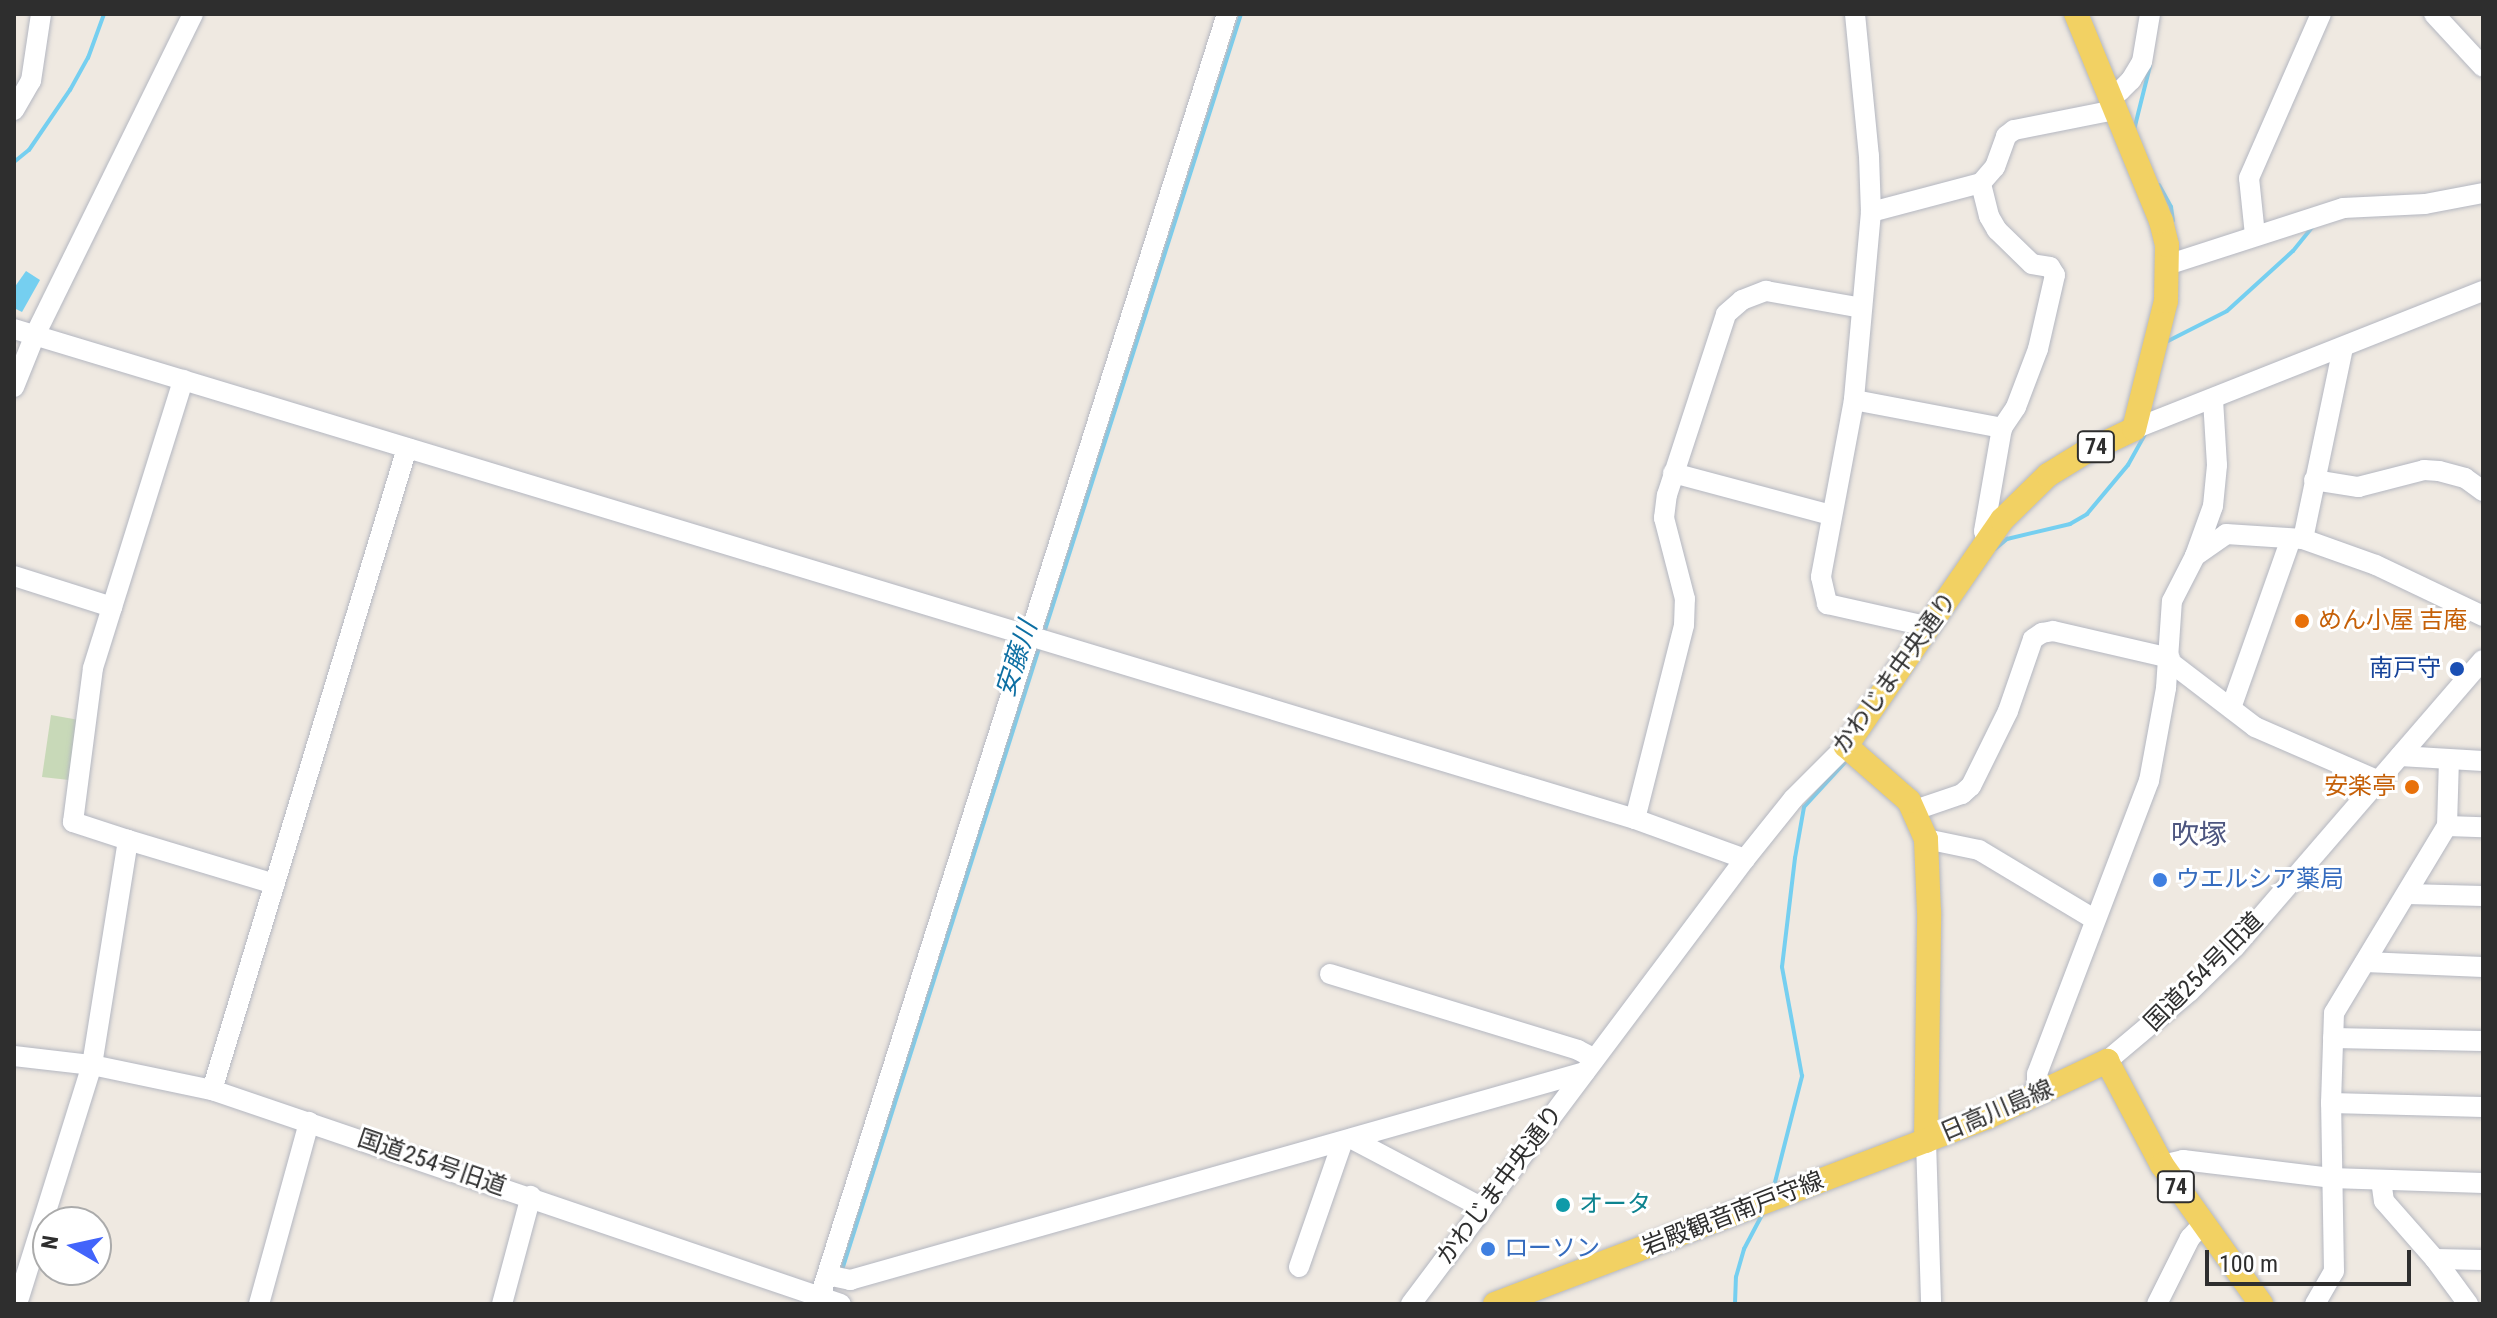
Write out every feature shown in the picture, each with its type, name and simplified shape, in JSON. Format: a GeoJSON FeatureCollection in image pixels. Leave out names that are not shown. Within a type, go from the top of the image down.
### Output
{"type":"FeatureCollection","features":[{"type":"Feature","properties":{"kind":"main road","name":"74"},"geometry":{"type":"LineString","coordinates":[[2076,14],[2161,221],[2167,265],[2166,301],[2134,429]]}},
{"type":"Feature","properties":{"kind":"main road","name":"かわじま中央通り"},"geometry":{"type":"LineString","coordinates":[[1846,746],[1987,541],[2011,511],[2048,475],[2084,453],[2134,429]]}},
{"type":"Feature","properties":{"kind":"main road","name":"日高川島線"},"geometry":{"type":"LineString","coordinates":[[1846,746],[1882,774],[1915,810],[1926,839],[1929,928],[1926,1141],[2037,1096],[2107,1061]]}},
{"type":"Feature","properties":{"kind":"main road","name":"74"},"geometry":{"type":"LineString","coordinates":[[2107,1061],[2162,1165],[2261,1304]]}},
{"type":"Feature","properties":{"kind":"main road","name":"岩殿観音南戸守線"},"geometry":{"type":"LineString","coordinates":[[1495,1304],[1926,1141]]}},
{"type":"Feature","properties":{"kind":"street"},"geometry":{"type":"LineString","coordinates":[[14,110],[31,81],[41,14]]}},
{"type":"Feature","properties":{"kind":"street"},"geometry":{"type":"LineString","coordinates":[[14,387],[35,335],[193,14]]}},
{"type":"Feature","properties":{"kind":"street"},"geometry":{"type":"LineString","coordinates":[[820,1297],[1227,14]]}},
{"type":"Feature","properties":{"kind":"street"},"geometry":{"type":"LineString","coordinates":[[1855,14],[1869,156],[1871,212],[1854,400],[1821,577],[1827,604],[1930,627]]}},
{"type":"Feature","properties":{"kind":"street"},"geometry":{"type":"LineString","coordinates":[[1871,212],[1981,183],[1995,167],[2006,136],[2014,130],[2112,101],[2142,62],[2150,14]]}},
{"type":"Feature","properties":{"kind":"street"},"geometry":{"type":"LineString","coordinates":[[2255,235],[2249,178],[2321,14]]}},
{"type":"Feature","properties":{"kind":"street"},"geometry":{"type":"LineString","coordinates":[[2434,14],[2483,67]]}},
{"type":"Feature","properties":{"kind":"street"},"geometry":{"type":"LineString","coordinates":[[1981,183],[1989,216],[1997,230],[2032,264],[2050,267],[2055,275],[2038,349],[2016,407],[2002,428],[1984,531],[1987,541]]}},
{"type":"Feature","properties":{"kind":"street"},"geometry":{"type":"LineString","coordinates":[[2167,265],[2343,208],[2425,204],[2483,193]]}},
{"type":"Feature","properties":{"kind":"street"},"geometry":{"type":"LineString","coordinates":[[1635,819],[1684,625],[1685,599],[1664,518],[1673,473],[1726,314],[1742,300],[1766,291],[1862,308]]}},
{"type":"Feature","properties":{"kind":"street"},"geometry":{"type":"LineString","coordinates":[[2134,429],[2483,291]]}},
{"type":"Feature","properties":{"kind":"street"},"geometry":{"type":"LineString","coordinates":[[14,329],[1635,819],[1745,859]]}},
{"type":"Feature","properties":{"kind":"street"},"geometry":{"type":"LineString","coordinates":[[2231,708],[2297,539],[2314,480],[2343,348]]}},
{"type":"Feature","properties":{"kind":"street"},"geometry":{"type":"LineString","coordinates":[[183,380],[93,668],[73,822],[275,884]]}},
{"type":"Feature","properties":{"kind":"street"},"geometry":{"type":"LineString","coordinates":[[2037,1096],[2037,1074],[2094,919],[2112,884],[2156,754],[2170,660],[2172,601],[2195,556],[2211,510],[2217,465],[2213,399]]}},
{"type":"Feature","properties":{"kind":"street"},"geometry":{"type":"LineString","coordinates":[[1854,400],[2002,428]]}},
{"type":"Feature","properties":{"kind":"street"},"geometry":{"type":"LineString","coordinates":[[212,1090],[407,448]]}},
{"type":"Feature","properties":{"kind":"street"},"geometry":{"type":"LineString","coordinates":[[2314,480],[2358,487],[2424,470],[2465,478],[2483,491]]}},
{"type":"Feature","properties":{"kind":"street"},"geometry":{"type":"LineString","coordinates":[[1673,473],[1831,515]]}},
{"type":"Feature","properties":{"kind":"street"},"geometry":{"type":"LineString","coordinates":[[2211,510],[2226,534]]}},
{"type":"Feature","properties":{"kind":"street"},"geometry":{"type":"LineString","coordinates":[[2195,556],[2226,534],[2297,539],[2368,561],[2483,616]]}},
{"type":"Feature","properties":{"kind":"street"},"geometry":{"type":"LineString","coordinates":[[14,576],[112,607]]}},
{"type":"Feature","properties":{"kind":"street"},"geometry":{"type":"LineString","coordinates":[[1915,810],[1962,794],[1971,786],[2008,711],[2033,639],[2053,631],[2170,660],[2255,727],[2379,781]]}},
{"type":"Feature","properties":{"kind":"street","name":"国道254号旧道"},"geometry":{"type":"LineString","coordinates":[[2107,1061],[2189,992],[2235,947],[2483,660]]}},
{"type":"Feature","properties":{"kind":"street","name":"かわじま中央通り"},"geometry":{"type":"LineString","coordinates":[[1411,1304],[1745,859],[1793,799],[1846,746]]}},
{"type":"Feature","properties":{"kind":"street"},"geometry":{"type":"LineString","coordinates":[[2400,756],[2483,761]]}},
{"type":"Feature","properties":{"kind":"street"},"geometry":{"type":"LineString","coordinates":[[2315,1304],[2334,1271],[2331,1103],[2334,1013],[2447,826],[2449,760]]}},
{"type":"Feature","properties":{"kind":"street"},"geometry":{"type":"LineString","coordinates":[[2447,826],[2483,827]]}},
{"type":"Feature","properties":{"kind":"street"},"geometry":{"type":"LineString","coordinates":[[1926,839],[1979,850],[2094,919]]}},
{"type":"Feature","properties":{"kind":"street"},"geometry":{"type":"LineString","coordinates":[[17,1304],[22,1258],[92,1065],[128,840]]}},
{"type":"Feature","properties":{"kind":"street"},"geometry":{"type":"LineString","coordinates":[[2407,894],[2483,896]]}},
{"type":"Feature","properties":{"kind":"street"},"geometry":{"type":"LineString","coordinates":[[2365,962],[2483,967]]}},
{"type":"Feature","properties":{"kind":"street"},"geometry":{"type":"LineString","coordinates":[[827,1275],[850,1280],[1348,1140],[1590,1065],[1578,1050],[1330,974]]}},
{"type":"Feature","properties":{"kind":"street"},"geometry":{"type":"LineString","coordinates":[[2333,1038],[2483,1041]]}},
{"type":"Feature","properties":{"kind":"street","name":"国道254号旧道"},"geometry":{"type":"LineString","coordinates":[[19,1060],[92,1065],[212,1090],[841,1304]]}},
{"type":"Feature","properties":{"kind":"street"},"geometry":{"type":"LineString","coordinates":[[2331,1103],[2483,1107]]}},
{"type":"Feature","properties":{"kind":"street"},"geometry":{"type":"LineString","coordinates":[[259,1304],[309,1122]]}},
{"type":"Feature","properties":{"kind":"street"},"geometry":{"type":"LineString","coordinates":[[1348,1140],[1483,1208]]}},
{"type":"Feature","properties":{"kind":"street"},"geometry":{"type":"LineString","coordinates":[[1299,1267],[1348,1140]]}},
{"type":"Feature","properties":{"kind":"street"},"geometry":{"type":"LineString","coordinates":[[1926,1141],[1931,1304]]}},
{"type":"Feature","properties":{"kind":"street"},"geometry":{"type":"LineString","coordinates":[[2162,1165],[2183,1160],[2331,1178],[2483,1183]]}},
{"type":"Feature","properties":{"kind":"street"},"geometry":{"type":"LineString","coordinates":[[2381,1180],[2384,1201],[2435,1259],[2468,1304]]}},
{"type":"Feature","properties":{"kind":"street"},"geometry":{"type":"LineString","coordinates":[[502,1304],[531,1196]]}},
{"type":"Feature","properties":{"kind":"street"},"geometry":{"type":"LineString","coordinates":[[2157,1304],[2190,1238],[2203,1224]]}},
{"type":"Feature","properties":{"kind":"street"},"geometry":{"type":"LineString","coordinates":[[2435,1259],[2483,1260]]}},
{"type":"Feature","properties":{"kind":"green space"},"geometry":{"type":"Polygon","coordinates":[[[51,715],[79,720],[69,780],[42,777],[51,715]]]}},
{"type":"Feature","properties":{"kind":"water"},"geometry":{"type":"Polygon","coordinates":[[[26,271],[40,280],[22,312],[14,308],[14,288],[26,271]]]}},
{"type":"Feature","properties":{"kind":"waterway"},"geometry":{"type":"LineString","coordinates":[[14,162],[29,150],[70,90],[88,58],[104,14]]}},
{"type":"Feature","properties":{"kind":"waterway","name":"安藤川"},"geometry":{"type":"LineString","coordinates":[[1044,633],[1241,14]]}},
{"type":"Feature","properties":{"kind":"waterway"},"geometry":{"type":"LineString","coordinates":[[2134,130],[2150,66]]}},
{"type":"Feature","properties":{"kind":"waterway"},"geometry":{"type":"LineString","coordinates":[[2159,185],[2171,207],[2173,221]]}},
{"type":"Feature","properties":{"kind":"waterway"},"geometry":{"type":"LineString","coordinates":[[2166,342],[2227,311],[2293,251],[2314,225]]}},
{"type":"Feature","properties":{"kind":"waterway"},"geometry":{"type":"LineString","coordinates":[[1995,549],[2007,539],[2070,524],[2087,514],[2128,465],[2147,431]]}},
{"type":"Feature","properties":{"kind":"waterway","name":"安藤川"},"geometry":{"type":"LineString","coordinates":[[842,1270],[1040,645]]}},
{"type":"Feature","properties":{"kind":"waterway"},"geometry":{"type":"LineString","coordinates":[[1773,1190],[1802,1076],[1782,967],[1795,858],[1804,807],[1848,759]]}},
{"type":"Feature","properties":{"kind":"waterway"},"geometry":{"type":"LineString","coordinates":[[1735,1304],[1736,1277],[1744,1249],[1763,1213]]}},
{"type":"Feature","properties":{"kind":"place","name":"めん小屋 吉庵"},"geometry":{"type":"Point","coordinates":[2302,621]}},
{"type":"Feature","properties":{"kind":"place","name":"南戸守"},"geometry":{"type":"Point","coordinates":[2457,669]}},
{"type":"Feature","properties":{"kind":"place","name":"安楽亭"},"geometry":{"type":"Point","coordinates":[2412,787]}},
{"type":"Feature","properties":{"kind":"place","name":"ウエルシア薬局"},"geometry":{"type":"Point","coordinates":[2160,880]}},
{"type":"Feature","properties":{"kind":"place","name":"オータ"},"geometry":{"type":"Point","coordinates":[1563,1205]}},
{"type":"Feature","properties":{"kind":"place","name":"ローソン"},"geometry":{"type":"Point","coordinates":[1488,1249]}},
{"type":"Feature","properties":{"kind":"district","name":"吹塚"},"geometry":{"type":"Point","coordinates":[2199,835]}}]}
